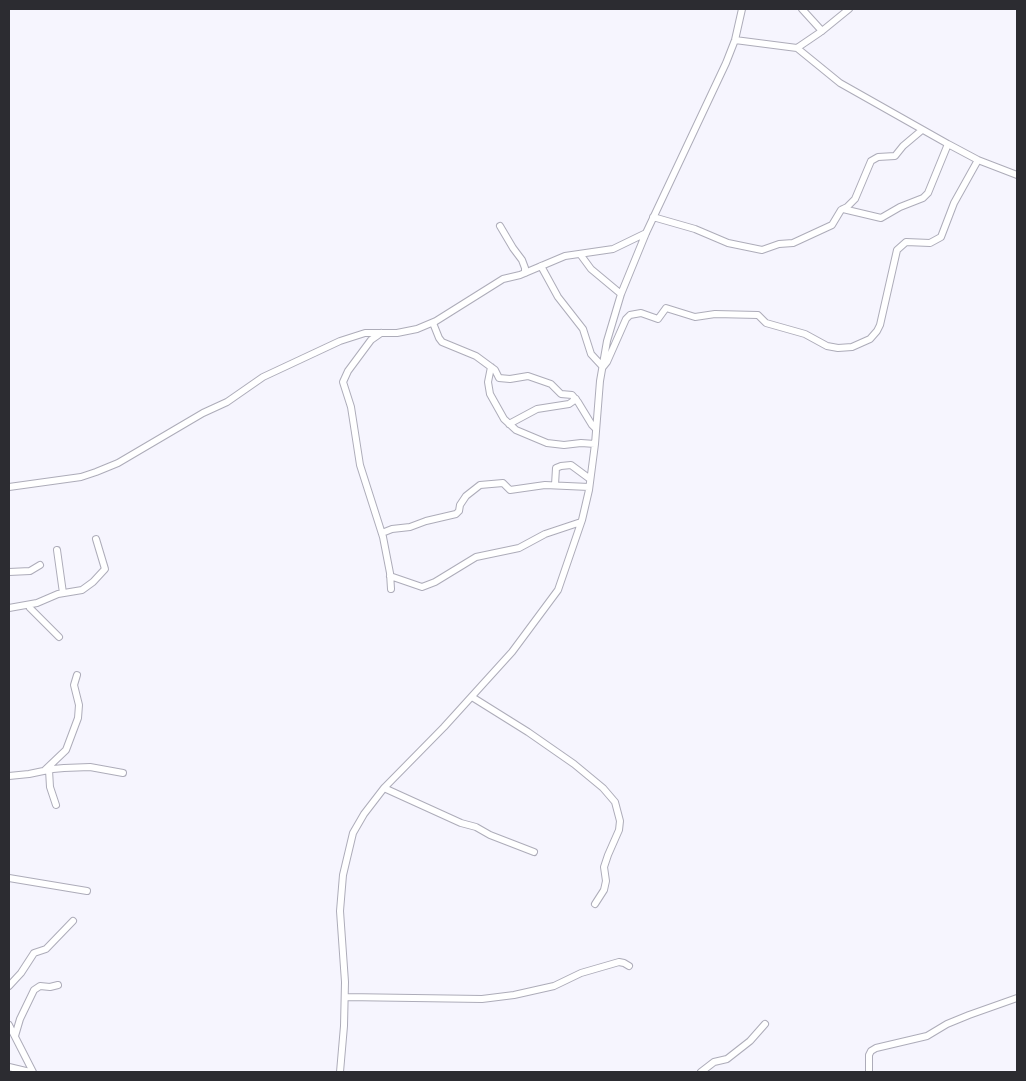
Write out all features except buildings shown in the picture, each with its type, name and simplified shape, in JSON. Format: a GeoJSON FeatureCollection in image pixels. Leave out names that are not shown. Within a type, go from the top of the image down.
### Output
{"type":"FeatureCollection","features":[{"type":"Feature","properties":{"kind":"street"},"geometry":{"type":"LineString","coordinates":[[340,1072],[345,997],[340,911],[343,875],[353,833],[364,814],[384,788],[472,697],[512,652],[554,597],[581,522],[589,487],[607,341],[621,294],[653,217],[735,40],[742,9]]}},
{"type":"Feature","properties":{"kind":"street"},"geometry":{"type":"LineString","coordinates":[[802,9],[822,31]]}},
{"type":"Feature","properties":{"kind":"street"},"geometry":{"type":"LineString","coordinates":[[797,48],[822,31],[848,9]]}},
{"type":"Feature","properties":{"kind":"street"},"geometry":{"type":"LineString","coordinates":[[735,40],[797,48],[840,83],[978,160],[1017,175]]}},
{"type":"Feature","properties":{"kind":"street"},"geometry":{"type":"LineString","coordinates":[[653,217],[695,229],[728,243],[746,245],[762,250],[779,244],[793,243],[832,224],[843,209],[855,198],[871,160],[878,157],[895,156],[903,146],[922,130]]}},
{"type":"Feature","properties":{"kind":"street"},"geometry":{"type":"LineString","coordinates":[[843,209],[881,218],[900,207],[923,198],[928,193],[948,144]]}},
{"type":"Feature","properties":{"kind":"street"},"geometry":{"type":"LineString","coordinates":[[603,367],[608,362],[626,319],[630,315],[641,313],[658,319],[666,308],[695,317],[715,314],[758,315],[766,323],[805,334],[827,346],[838,348],[852,347],[865,342],[874,336],[880,325],[897,250],[906,242],[930,243],[941,237],[954,203],[978,160]]}},
{"type":"Feature","properties":{"kind":"street"},"geometry":{"type":"LineString","coordinates":[[500,226],[512,248],[522,260],[525,273]]}},
{"type":"Feature","properties":{"kind":"street"},"geometry":{"type":"LineString","coordinates":[[9,487],[82,477],[96,472],[118,463],[203,413],[227,402],[263,377],[356,335],[372,332],[407,331],[433,323],[505,278],[525,273],[565,256],[613,249],[646,233]]}},
{"type":"Feature","properties":{"kind":"street"},"geometry":{"type":"LineString","coordinates":[[580,254],[595,272],[621,294]]}},
{"type":"Feature","properties":{"kind":"street"},"geometry":{"type":"LineString","coordinates":[[541,266],[558,297],[583,329],[592,354],[603,367]]}},
{"type":"Feature","properties":{"kind":"street"},"geometry":{"type":"LineString","coordinates":[[433,323],[442,342],[476,356],[495,370],[499,378],[510,379],[528,376],[552,384],[561,394],[572,395],[596,428]]}},
{"type":"Feature","properties":{"kind":"street"},"geometry":{"type":"LineString","coordinates":[[382,333],[371,340],[348,371],[343,382],[350,407],[360,465],[382,533],[391,589]]}},
{"type":"Feature","properties":{"kind":"street"},"geometry":{"type":"LineString","coordinates":[[491,367],[488,387],[501,414],[516,430],[547,443],[564,445],[595,444]]}},
{"type":"Feature","properties":{"kind":"street"},"geometry":{"type":"LineString","coordinates":[[509,424],[538,409],[569,404],[576,399]]}},
{"type":"Feature","properties":{"kind":"street"},"geometry":{"type":"LineString","coordinates":[[555,485],[556,468],[561,466],[571,466],[590,479]]}},
{"type":"Feature","properties":{"kind":"street"},"geometry":{"type":"LineString","coordinates":[[382,533],[458,513],[463,499],[480,485],[503,483],[510,490],[555,485],[589,487]]}},
{"type":"Feature","properties":{"kind":"street"},"geometry":{"type":"LineString","coordinates":[[390,576],[422,587],[435,582],[476,557],[519,548],[545,534],[581,522]]}},
{"type":"Feature","properties":{"kind":"street"},"geometry":{"type":"LineString","coordinates":[[9,608],[27,606],[42,602],[58,594],[82,590],[106,569],[96,539]]}},
{"type":"Feature","properties":{"kind":"street"},"geometry":{"type":"LineString","coordinates":[[57,550],[63,593]]}},
{"type":"Feature","properties":{"kind":"street"},"geometry":{"type":"LineString","coordinates":[[9,572],[30,571],[40,565]]}},
{"type":"Feature","properties":{"kind":"street"},"geometry":{"type":"LineString","coordinates":[[27,606],[60,637]]}},
{"type":"Feature","properties":{"kind":"street"},"geometry":{"type":"LineString","coordinates":[[47,770],[66,750],[78,718],[79,705],[74,685],[77,675]]}},
{"type":"Feature","properties":{"kind":"street"},"geometry":{"type":"LineString","coordinates":[[472,697],[574,764],[603,788],[615,802],[620,821],[619,830],[604,867],[606,881],[604,890],[595,904]]}},
{"type":"Feature","properties":{"kind":"street"},"geometry":{"type":"LineString","coordinates":[[9,776],[47,770],[90,768],[123,772]]}},
{"type":"Feature","properties":{"kind":"street"},"geometry":{"type":"LineString","coordinates":[[47,770],[56,804]]}},
{"type":"Feature","properties":{"kind":"street"},"geometry":{"type":"LineString","coordinates":[[384,788],[461,823],[476,827],[490,835],[534,852]]}},
{"type":"Feature","properties":{"kind":"street"},"geometry":{"type":"LineString","coordinates":[[9,878],[87,891]]}},
{"type":"Feature","properties":{"kind":"street"},"geometry":{"type":"LineString","coordinates":[[9,986],[34,954],[46,949],[73,921]]}},
{"type":"Feature","properties":{"kind":"street"},"geometry":{"type":"LineString","coordinates":[[345,997],[482,999],[514,995],[554,986],[582,973],[619,962],[629,966]]}},
{"type":"Feature","properties":{"kind":"street"},"geometry":{"type":"LineString","coordinates":[[15,1036],[20,1019],[34,990],[40,986],[50,987],[58,985]]}},
{"type":"Feature","properties":{"kind":"street"},"geometry":{"type":"LineString","coordinates":[[869,1072],[869,1055],[876,1048],[927,1036],[954,1021],[1017,998]]}},
{"type":"Feature","properties":{"kind":"street"},"geometry":{"type":"LineString","coordinates":[[9,1024],[32,1072]]}},
{"type":"Feature","properties":{"kind":"street"},"geometry":{"type":"LineString","coordinates":[[701,1072],[714,1062],[727,1059],[750,1041],[765,1024]]}},
{"type":"Feature","properties":{"kind":"street"},"geometry":{"type":"LineString","coordinates":[[9,1067],[32,1072]]}}]}
